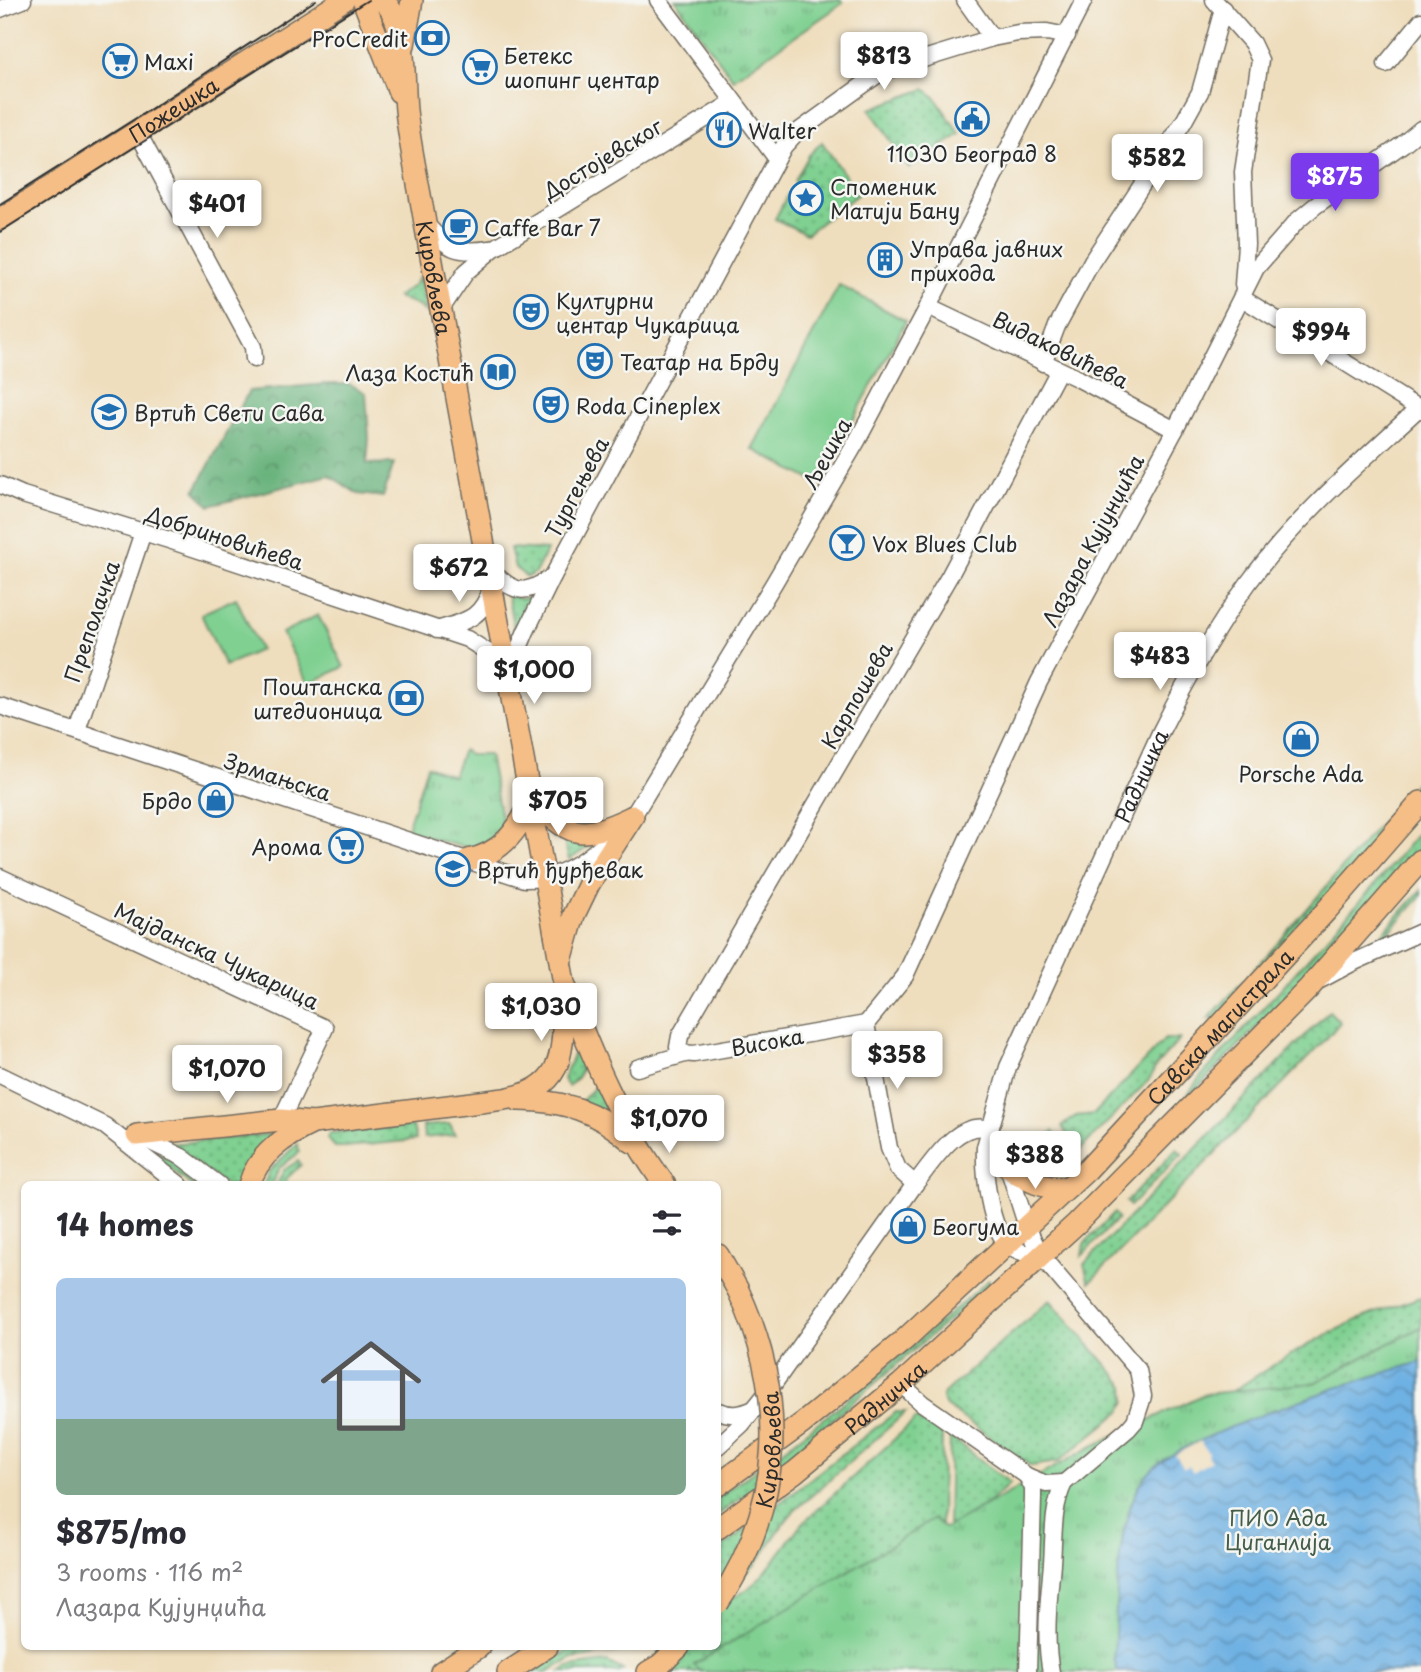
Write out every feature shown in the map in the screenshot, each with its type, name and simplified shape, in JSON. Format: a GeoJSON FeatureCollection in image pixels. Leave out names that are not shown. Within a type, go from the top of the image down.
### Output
{"type":"FeatureCollection","features":[{"type":"Feature","properties":{"kind":"main road","name":"Пожешка"},"geometry":{"type":"LineString","coordinates":[[0,219],[344,0]]}},
{"type":"Feature","properties":{"kind":"main road","name":"Кировљева"},"geometry":{"type":"LineString","coordinates":[[363,0],[406,111]]}},
{"type":"Feature","properties":{"kind":"main road","name":"Кировљева"},"geometry":{"type":"LineString","coordinates":[[383,0],[393,13],[403,50],[406,111],[425,223],[562,973],[596,1065],[639,1148],[662,1181]]}},
{"type":"Feature","properties":{"kind":"main road"},"geometry":{"type":"LineString","coordinates":[[403,50],[412,0]]}},
{"type":"Feature","properties":{"kind":"main road"},"geometry":{"type":"LineString","coordinates":[[468,860],[488,855],[511,837],[529,799],[562,826],[577,831],[595,832],[633,816]]}},
{"type":"Feature","properties":{"kind":"main road","name":"Савска магистрала"},"geometry":{"type":"LineString","coordinates":[[1009,1245],[1068,1188],[1326,911],[1421,802]]}},
{"type":"Feature","properties":{"kind":"main road"},"geometry":{"type":"LineString","coordinates":[[562,973],[575,915],[589,884],[633,816]]}},
{"type":"Feature","properties":{"kind":"main road","name":"Савска магистрала"},"geometry":{"type":"LineString","coordinates":[[1041,1256],[1116,1184],[1308,989],[1421,860]]}},
{"type":"Feature","properties":{"kind":"main road","name":"Кировљева"},"geometry":{"type":"LineString","coordinates":[[504,1099],[529,1093],[546,1080],[559,1063],[562,1053],[562,973]]}},
{"type":"Feature","properties":{"kind":"main road"},"geometry":{"type":"LineString","coordinates":[[137,1135],[281,1120],[313,1123],[504,1099],[570,1105],[610,1125],[639,1148]]}},
{"type":"Feature","properties":{"kind":"main road"},"geometry":{"type":"LineString","coordinates":[[251,1181],[260,1163],[277,1144],[313,1123]]}},
{"type":"Feature","properties":{"kind":"main road"},"geometry":{"type":"LineString","coordinates":[[1009,1167],[1018,1175],[1040,1185],[1068,1188]]}},
{"type":"Feature","properties":{"kind":"main road","name":"Радничка"},"geometry":{"type":"LineString","coordinates":[[721,1483],[803,1423],[862,1375],[1009,1245]]}},
{"type":"Feature","properties":{"kind":"main road","name":"Радничка"},"geometry":{"type":"LineString","coordinates":[[721,1526],[794,1472],[901,1384],[1041,1256]]}},
{"type":"Feature","properties":{"kind":"main road","name":"Кировљева"},"geometry":{"type":"LineString","coordinates":[[721,1260],[738,1290],[757,1335],[770,1397],[772,1442],[766,1488],[756,1532],[743,1562],[721,1598]]}},
{"type":"Feature","properties":{"kind":"main road"},"geometry":{"type":"LineString","coordinates":[[440,1672],[451,1650]]}},
{"type":"Feature","properties":{"kind":"main road"},"geometry":{"type":"LineString","coordinates":[[440,1672],[474,1650]]}},
{"type":"Feature","properties":{"kind":"main road"},"geometry":{"type":"LineString","coordinates":[[509,1672],[541,1650]]}},
{"type":"Feature","properties":{"kind":"main road"},"geometry":{"type":"LineString","coordinates":[[648,1672],[660,1665],[675,1650]]}},
{"type":"Feature","properties":{"kind":"street"},"geometry":{"type":"LineString","coordinates":[[0,9],[23,0]]}},
{"type":"Feature","properties":{"kind":"street"},"geometry":{"type":"LineString","coordinates":[[659,0],[777,159]]}},
{"type":"Feature","properties":{"kind":"street"},"geometry":{"type":"LineString","coordinates":[[965,0],[992,38]]}},
{"type":"Feature","properties":{"kind":"street","name":"Љешка"},"geometry":{"type":"LineString","coordinates":[[544,878],[566,872],[583,861],[633,816],[830,490],[928,307],[1084,0]]}},
{"type":"Feature","properties":{"kind":"street"},"geometry":{"type":"LineString","coordinates":[[1219,4],[1252,43],[1260,60],[1242,172],[1246,244],[1242,298],[1420,408]]}},
{"type":"Feature","properties":{"kind":"street"},"geometry":{"type":"LineString","coordinates":[[1043,363],[1057,326],[1092,261],[1184,121],[1200,92],[1219,4]]}},
{"type":"Feature","properties":{"kind":"street"},"geometry":{"type":"LineString","coordinates":[[1385,64],[1421,20]]}},
{"type":"Feature","properties":{"kind":"street","name":"Тургењева"},"geometry":{"type":"LineString","coordinates":[[506,670],[662,370],[784,146],[795,134],[881,72],[992,38],[1032,32],[1067,36]]}},
{"type":"Feature","properties":{"kind":"street","name":"Достојевског"},"geometry":{"type":"LineString","coordinates":[[441,309],[466,272],[493,249],[733,102]]}},
{"type":"Feature","properties":{"kind":"street","name":"Лазара Кујунџића"},"geometry":{"type":"LineString","coordinates":[[866,1024],[905,976],[1039,682],[1264,258],[1297,221],[1421,129]]}},
{"type":"Feature","properties":{"kind":"street"},"geometry":{"type":"LineString","coordinates":[[137,131],[253,347],[254,359]]}},
{"type":"Feature","properties":{"kind":"street"},"geometry":{"type":"LineString","coordinates":[[425,223],[442,241],[455,249],[470,252],[493,249]]}},
{"type":"Feature","properties":{"kind":"street","name":"Видаковићева"},"geometry":{"type":"LineString","coordinates":[[928,307],[1175,430]]}},
{"type":"Feature","properties":{"kind":"street","name":"Карпошева"},"geometry":{"type":"LineString","coordinates":[[685,1054],[678,1047],[680,1036],[950,575],[1059,370]]}},
{"type":"Feature","properties":{"kind":"street","name":"Радничка"},"geometry":{"type":"LineString","coordinates":[[1009,1245],[999,1232],[993,1216],[985,1147],[1008,1067],[1186,682],[1243,591],[1274,551],[1328,494],[1420,408]]}},
{"type":"Feature","properties":{"kind":"street","name":"Добриновићева"},"geometry":{"type":"LineString","coordinates":[[0,485],[23,495],[467,639],[506,670]]}},
{"type":"Feature","properties":{"kind":"street","name":"Преполачка"},"geometry":{"type":"LineString","coordinates":[[79,724],[143,532]]}},
{"type":"Feature","properties":{"kind":"street"},"geometry":{"type":"LineString","coordinates":[[437,630],[466,621],[478,614],[484,606],[490,578],[516,590],[533,587],[553,576]]}},
{"type":"Feature","properties":{"kind":"street","name":"Зрмањска"},"geometry":{"type":"LineString","coordinates":[[0,706],[524,879],[544,878]]}},
{"type":"Feature","properties":{"kind":"street","name":"Мајданска Чукарица"},"geometry":{"type":"LineString","coordinates":[[0,877],[325,1028],[281,1120]]}},
{"type":"Feature","properties":{"kind":"street"},"geometry":{"type":"LineString","coordinates":[[1308,989],[1345,966],[1421,932]]}},
{"type":"Feature","properties":{"kind":"street"},"geometry":{"type":"LineString","coordinates":[[866,1024],[889,1148],[898,1168],[915,1184]]}},
{"type":"Feature","properties":{"kind":"street","name":"Висока"},"geometry":{"type":"LineString","coordinates":[[637,1068],[685,1054],[866,1024]]}},
{"type":"Feature","properties":{"kind":"street"},"geometry":{"type":"LineString","coordinates":[[0,1075],[105,1126],[137,1135],[181,1157],[214,1181]]}},
{"type":"Feature","properties":{"kind":"street"},"geometry":{"type":"LineString","coordinates":[[105,1126],[175,1181]]}},
{"type":"Feature","properties":{"kind":"street"},"geometry":{"type":"LineString","coordinates":[[721,1443],[756,1408],[915,1184],[959,1133],[977,1127],[990,1129],[1009,1167],[1027,1227],[1041,1256],[1138,1370],[1143,1396],[1135,1421],[1064,1483],[1056,1502],[1047,1641],[1051,1672]]}},
{"type":"Feature","properties":{"kind":"street"},"geometry":{"type":"LineString","coordinates":[[1009,1245],[1041,1256]]}},
{"type":"Feature","properties":{"kind":"street"},"geometry":{"type":"LineString","coordinates":[[901,1384],[922,1403],[1027,1476],[1046,1484],[1064,1483]]}},
{"type":"Feature","properties":{"kind":"street"},"geometry":{"type":"LineString","coordinates":[[721,1412],[737,1415],[756,1408]]}},
{"type":"Feature","properties":{"kind":"street"},"geometry":{"type":"LineString","coordinates":[[1027,1476],[1033,1488],[1028,1672]]}},
{"type":"Feature","properties":{"kind":"green space"},"geometry":{"type":"Polygon","coordinates":[[[675,0],[841,0],[843,3],[733,79],[675,0]]]}},
{"type":"Feature","properties":{"kind":"green space"},"geometry":{"type":"Polygon","coordinates":[[[925,89],[934,96],[960,134],[909,168],[870,109],[925,89]]]}},
{"type":"Feature","properties":{"kind":"green space"},"geometry":{"type":"Polygon","coordinates":[[[822,142],[858,194],[806,234],[775,219],[788,194],[808,205],[814,196],[794,182],[809,155],[822,142]]]}},
{"type":"Feature","properties":{"kind":"green space"},"geometry":{"type":"Polygon","coordinates":[[[419,277],[426,312],[397,297],[413,286],[419,277]]]}},
{"type":"Feature","properties":{"kind":"green space"},"geometry":{"type":"Polygon","coordinates":[[[839,285],[906,321],[819,484],[752,449],[839,285]]]}},
{"type":"Feature","properties":{"kind":"green space"},"geometry":{"type":"Polygon","coordinates":[[[350,384],[366,393],[369,438],[367,464],[394,463],[383,497],[358,494],[329,475],[210,506],[195,491],[249,391],[350,384]]]}},
{"type":"Feature","properties":{"kind":"green space"},"geometry":{"type":"Polygon","coordinates":[[[510,548],[547,550],[535,573],[527,577],[515,568],[510,548]]]}},
{"type":"Feature","properties":{"kind":"green space"},"geometry":{"type":"Polygon","coordinates":[[[507,593],[521,599],[536,596],[517,645],[507,593]]]}},
{"type":"Feature","properties":{"kind":"green space"},"geometry":{"type":"Polygon","coordinates":[[[236,598],[260,650],[225,666],[201,614],[236,598]]]}},
{"type":"Feature","properties":{"kind":"green space"},"geometry":{"type":"Polygon","coordinates":[[[318,615],[344,667],[308,684],[282,633],[318,615]]]}},
{"type":"Feature","properties":{"kind":"green space"},"geometry":{"type":"Polygon","coordinates":[[[463,750],[470,755],[489,755],[502,823],[497,837],[488,844],[476,847],[447,843],[407,829],[427,766],[453,776],[463,750]]]}},
{"type":"Feature","properties":{"kind":"green space"},"geometry":{"type":"Polygon","coordinates":[[[1421,776],[1421,788],[1308,920],[1216,1017],[1208,1019],[1278,943],[1421,776]]]}},
{"type":"Feature","properties":{"kind":"green space"},"geometry":{"type":"Polygon","coordinates":[[[1421,829],[1421,848],[1340,943],[1181,1104],[1197,1081],[1373,887],[1421,829]]]}},
{"type":"Feature","properties":{"kind":"green space"},"geometry":{"type":"Polygon","coordinates":[[[563,837],[577,841],[597,841],[569,860],[563,837]]]}},
{"type":"Feature","properties":{"kind":"green space"},"geometry":{"type":"Polygon","coordinates":[[[1421,890],[1421,896],[1376,947],[1368,950],[1421,890]]]}},
{"type":"Feature","properties":{"kind":"green space"},"geometry":{"type":"Polygon","coordinates":[[[1329,1011],[1340,1022],[1327,1038],[1089,1283],[1084,1264],[1329,1011]]]}},
{"type":"Feature","properties":{"kind":"green space"},"geometry":{"type":"Polygon","coordinates":[[[571,1015],[583,1062],[576,1079],[568,1086],[563,1079],[574,1053],[571,1015]]]}},
{"type":"Feature","properties":{"kind":"green space"},"geometry":{"type":"Polygon","coordinates":[[[1165,1039],[1180,1039],[1156,1066],[1149,1080],[1077,1153],[1062,1126],[1076,1116],[1094,1114],[1165,1039]]]}},
{"type":"Feature","properties":{"kind":"green space"},"geometry":{"type":"Polygon","coordinates":[[[596,1086],[615,1121],[580,1103],[596,1086]]]}},
{"type":"Feature","properties":{"kind":"green space"},"geometry":{"type":"Polygon","coordinates":[[[450,1124],[455,1135],[424,1138],[423,1126],[450,1124]]]}},
{"type":"Feature","properties":{"kind":"green space"},"geometry":{"type":"Polygon","coordinates":[[[413,1126],[416,1140],[335,1147],[327,1138],[330,1133],[413,1126]]]}},
{"type":"Feature","properties":{"kind":"green space"},"geometry":{"type":"Polygon","coordinates":[[[1053,1131],[1072,1157],[1061,1165],[1051,1165],[1043,1152],[1044,1143],[1053,1131]]]}},
{"type":"Feature","properties":{"kind":"green space"},"geometry":{"type":"Polygon","coordinates":[[[272,1134],[246,1165],[240,1181],[220,1181],[169,1144],[272,1134]]]}},
{"type":"Feature","properties":{"kind":"green space"},"geometry":{"type":"Polygon","coordinates":[[[135,1141],[190,1171],[201,1181],[186,1181],[135,1141]]]}},
{"type":"Feature","properties":{"kind":"green space"},"geometry":{"type":"Polygon","coordinates":[[[297,1144],[300,1152],[279,1168],[273,1181],[265,1181],[269,1171],[297,1144]]]}},
{"type":"Feature","properties":{"kind":"green space"},"geometry":{"type":"Polygon","coordinates":[[[1177,1149],[1182,1154],[1130,1206],[1126,1202],[1177,1149]]]}},
{"type":"Feature","properties":{"kind":"green space"},"geometry":{"type":"Polygon","coordinates":[[[298,1161],[301,1165],[286,1181],[279,1181],[284,1170],[298,1161]]]}},
{"type":"Feature","properties":{"kind":"green space"},"geometry":{"type":"Polygon","coordinates":[[[1114,1213],[1118,1218],[1082,1256],[1084,1244],[1114,1213]]]}},
{"type":"Feature","properties":{"kind":"green space"},"geometry":{"type":"Polygon","coordinates":[[[989,1280],[991,1284],[806,1442],[794,1458],[721,1513],[721,1495],[890,1365],[989,1280]]]}},
{"type":"Feature","properties":{"kind":"green space"},"geometry":{"type":"Polygon","coordinates":[[[1421,1297],[1421,1362],[1215,1403],[1318,1339],[1363,1318],[1421,1297]]]}},
{"type":"Feature","properties":{"kind":"green space"},"geometry":{"type":"Polygon","coordinates":[[[1050,1300],[1125,1386],[1126,1401],[1121,1411],[1058,1462],[1031,1466],[946,1406],[942,1399],[944,1393],[1050,1300]]]}},
{"type":"Feature","properties":{"kind":"green space","name":"ПИО Ада Циганлија"},"geometry":{"type":"Polygon","coordinates":[[[1421,1327],[1421,1672],[701,1672],[694,1665],[934,1519],[945,1528],[1093,1446],[1205,1394],[1314,1383],[1421,1327]]]}},
{"type":"Feature","properties":{"kind":"green space"},"geometry":{"type":"Polygon","coordinates":[[[896,1412],[906,1412],[792,1513],[754,1566],[733,1583],[721,1589],[721,1549],[896,1412]]]}},
{"type":"Feature","properties":{"kind":"green space"},"geometry":{"type":"Polygon","coordinates":[[[916,1419],[942,1427],[941,1533],[696,1672],[675,1672],[658,1652],[721,1650],[721,1602],[748,1589],[770,1567],[809,1517],[916,1419]]]}},
{"type":"Feature","properties":{"kind":"green space"},"geometry":{"type":"Polygon","coordinates":[[[950,1436],[1010,1483],[992,1500],[948,1529],[950,1436]]]}},
{"type":"Feature","properties":{"kind":"green space"},"geometry":{"type":"Polygon","coordinates":[[[569,1650],[629,1650],[571,1659],[547,1672],[532,1672],[569,1650]]]}},
{"type":"Feature","properties":{"kind":"green space"},"geometry":{"type":"Polygon","coordinates":[[[607,1662],[623,1670],[561,1672],[568,1667],[607,1662]]]}},
{"type":"Feature","properties":{"kind":"water"},"geometry":{"type":"Polygon","coordinates":[[[1421,1362],[1421,1672],[1118,1672],[1114,1658],[1119,1563],[1128,1515],[1146,1476],[1182,1449],[1248,1420],[1321,1393],[1421,1362]]]}},
{"type":"Feature","properties":{"kind":"pier"},"geometry":{"type":"Polygon","coordinates":[[[1200,1441],[1211,1461],[1193,1472],[1189,1466],[1184,1468],[1175,1455],[1200,1441]]]}},
{"type":"Feature","properties":{"kind":"tram line"},"geometry":{"type":"LineString","coordinates":[[0,204],[316,0]]}},
{"type":"Feature","properties":{"kind":"tram line"},"geometry":{"type":"LineString","coordinates":[[0,232],[368,0]]}},
{"type":"Feature","properties":{"kind":"place","name":"ProCredit"},"geometry":{"type":"Point","coordinates":[432,38]}},
{"type":"Feature","properties":{"kind":"place","name":"Maxi"},"geometry":{"type":"Point","coordinates":[120,61]}},
{"type":"Feature","properties":{"kind":"place","name":"Бетекс шопинг центар"},"geometry":{"type":"Point","coordinates":[480,67]}},
{"type":"Feature","properties":{"kind":"place","name":"11030 Београд 8"},"geometry":{"type":"Point","coordinates":[972,119]}},
{"type":"Feature","properties":{"kind":"place","name":"Walter"},"geometry":{"type":"Point","coordinates":[724,130]}},
{"type":"Feature","properties":{"kind":"place","name":"Споменик Матији Бану"},"geometry":{"type":"Point","coordinates":[806,198]}},
{"type":"Feature","properties":{"kind":"place","name":"Caffe Bar 7"},"geometry":{"type":"Point","coordinates":[460,227]}},
{"type":"Feature","properties":{"kind":"place","name":"Управа јавних прихода"},"geometry":{"type":"Point","coordinates":[885,260]}},
{"type":"Feature","properties":{"kind":"place","name":"Културни центар Чукарица"},"geometry":{"type":"Point","coordinates":[531,312]}},
{"type":"Feature","properties":{"kind":"place","name":"Театар на Брду"},"geometry":{"type":"Point","coordinates":[595,361]}},
{"type":"Feature","properties":{"kind":"place","name":"Лаза Костић"},"geometry":{"type":"Point","coordinates":[498,372]}},
{"type":"Feature","properties":{"kind":"place","name":"Roda Cineplex"},"geometry":{"type":"Point","coordinates":[551,405]}},
{"type":"Feature","properties":{"kind":"place","name":"Вртић Свети Сава"},"geometry":{"type":"Point","coordinates":[109,412]}},
{"type":"Feature","properties":{"kind":"place","name":"Vox Blues Club"},"geometry":{"type":"Point","coordinates":[847,543]}},
{"type":"Feature","properties":{"kind":"place","name":"Поштанска штедионица"},"geometry":{"type":"Point","coordinates":[406,698]}},
{"type":"Feature","properties":{"kind":"place","name":"Porsche Ada"},"geometry":{"type":"Point","coordinates":[1301,739]}},
{"type":"Feature","properties":{"kind":"place","name":"Брдо"},"geometry":{"type":"Point","coordinates":[216,800]}},
{"type":"Feature","properties":{"kind":"place","name":"Арома"},"geometry":{"type":"Point","coordinates":[346,846]}},
{"type":"Feature","properties":{"kind":"place","name":"Вртић ђурђевак"},"geometry":{"type":"Point","coordinates":[453,869]}},
{"type":"Feature","properties":{"kind":"place","name":"Беогума"},"geometry":{"type":"Point","coordinates":[908,1226]}}]}
